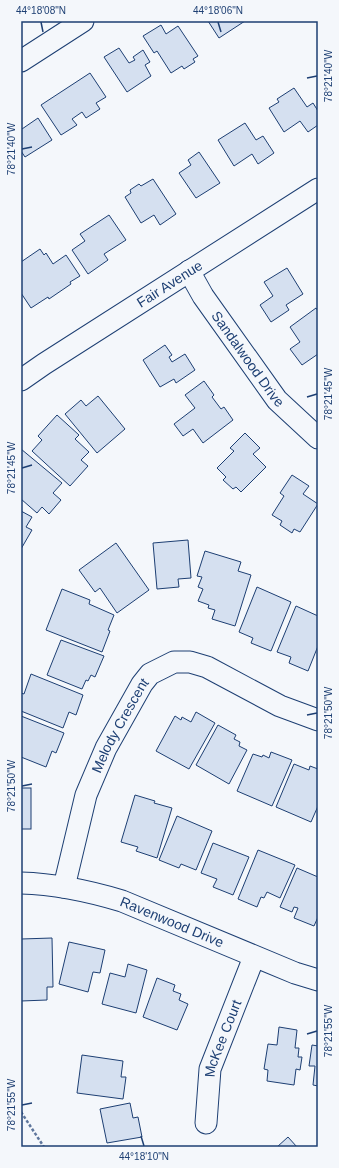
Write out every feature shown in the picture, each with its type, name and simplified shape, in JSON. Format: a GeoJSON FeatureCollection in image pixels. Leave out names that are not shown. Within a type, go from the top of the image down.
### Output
{"type":"FeatureCollection","features":[{"type":"Feature","properties":{"kind":"street"},"geometry":{"type":"LineString","coordinates":[[21,61],[83,21]]}},
{"type":"Feature","properties":{"kind":"street","name":"Fair Avenue"},"geometry":{"type":"LineString","coordinates":[[21,380],[318,188]]}},
{"type":"Feature","properties":{"kind":"street","name":"Sandalwood Drive"},"geometry":{"type":"LineString","coordinates":[[189,271],[203,296],[277,400],[318,438]]}},
{"type":"Feature","properties":{"kind":"street","name":"Melody Crescent"},"geometry":{"type":"LineString","coordinates":[[64,887],[86,794],[106,748],[142,684],[150,674],[174,662],[190,662],[206,667],[280,706],[318,720]]}},
{"type":"Feature","properties":{"kind":"street","name":"Ravenwood Drive"},"geometry":{"type":"LineString","coordinates":[[21,883],[64,887],[122,901],[254,957],[318,980]]}},
{"type":"Feature","properties":{"kind":"street","name":"McKee Court"},"geometry":{"type":"LineString","coordinates":[[206,1123],[210,1069],[254,957]]}},
{"type":"Feature","properties":{"kind":"path"},"geometry":{"type":"LineString","coordinates":[[21,1112],[44,1147]]}},
{"type":"Feature","properties":{"kind":"building"},"geometry":{"type":"Polygon","coordinates":[[[208,21],[245,21],[219,38],[208,21]]]}},
{"type":"Feature","properties":{"kind":"building"},"geometry":{"type":"Polygon","coordinates":[[[161,25],[166,34],[178,26],[198,56],[193,59],[195,62],[184,69],[182,66],[171,73],[157,51],[154,53],[143,36],[161,25]]]}},
{"type":"Feature","properties":{"kind":"building"},"geometry":{"type":"Polygon","coordinates":[[[119,48],[129,63],[135,60],[133,57],[143,50],[150,62],[145,65],[151,76],[127,92],[104,57],[119,48]]]}},
{"type":"Feature","properties":{"kind":"building"},"geometry":{"type":"Polygon","coordinates":[[[90,73],[106,97],[96,103],[100,109],[86,118],[82,112],[72,119],[77,125],[61,135],[41,105],[90,73]]]}},
{"type":"Feature","properties":{"kind":"building"},"geometry":{"type":"Polygon","coordinates":[[[294,88],[307,107],[313,103],[318,111],[318,125],[308,132],[300,121],[284,132],[269,108],[279,102],[277,99],[294,88]]]}},
{"type":"Feature","properties":{"kind":"building"},"geometry":{"type":"Polygon","coordinates":[[[38,118],[52,140],[25,157],[21,151],[21,127],[22,129],[38,118]]]}},
{"type":"Feature","properties":{"kind":"building"},"geometry":{"type":"Polygon","coordinates":[[[245,123],[256,140],[263,136],[274,153],[258,164],[252,154],[234,166],[218,140],[245,123]]]}},
{"type":"Feature","properties":{"kind":"building"},"geometry":{"type":"Polygon","coordinates":[[[199,152],[220,183],[196,198],[179,173],[191,165],[188,160],[199,152]]]}},
{"type":"Feature","properties":{"kind":"building"},"geometry":{"type":"Polygon","coordinates":[[[153,179],[176,214],[160,225],[154,215],[141,223],[125,197],[131,193],[130,190],[139,184],[141,186],[153,179]]]}},
{"type":"Feature","properties":{"kind":"building"},"geometry":{"type":"Polygon","coordinates":[[[109,215],[126,240],[104,254],[108,260],[88,274],[72,250],[85,241],[80,234],[109,215]]]}},
{"type":"Feature","properties":{"kind":"building"},"geometry":{"type":"Polygon","coordinates":[[[40,249],[44,255],[46,253],[53,264],[66,255],[80,276],[49,299],[48,297],[31,308],[21,293],[21,262],[40,249]]]}},
{"type":"Feature","properties":{"kind":"building"},"geometry":{"type":"Polygon","coordinates":[[[287,268],[303,294],[286,305],[289,310],[271,322],[260,305],[273,296],[264,282],[287,268]]]}},
{"type":"Feature","properties":{"kind":"building"},"geometry":{"type":"Polygon","coordinates":[[[316,308],[318,311],[318,354],[302,365],[290,349],[300,342],[290,327],[316,308]]]}},
{"type":"Feature","properties":{"kind":"building"},"geometry":{"type":"Polygon","coordinates":[[[165,345],[172,355],[169,357],[172,362],[185,354],[195,370],[176,383],[174,379],[160,387],[143,360],[165,345]]]}},
{"type":"Feature","properties":{"kind":"building"},"geometry":{"type":"Polygon","coordinates":[[[204,381],[214,395],[212,397],[221,409],[224,407],[233,420],[203,443],[193,429],[183,436],[174,424],[195,408],[185,395],[204,381]]]}},
{"type":"Feature","properties":{"kind":"building"},"geometry":{"type":"Polygon","coordinates":[[[98,396],[125,429],[97,453],[65,414],[81,400],[86,406],[98,396]]]}},
{"type":"Feature","properties":{"kind":"building"},"geometry":{"type":"Polygon","coordinates":[[[57,415],[79,435],[75,439],[89,452],[81,460],[88,466],[70,486],[32,451],[42,440],[38,436],[57,415]]]}},
{"type":"Feature","properties":{"kind":"building"},"geometry":{"type":"Polygon","coordinates":[[[245,433],[260,448],[253,454],[266,467],[241,492],[236,487],[233,489],[223,480],[226,477],[217,468],[234,451],[230,448],[245,433]]]}},
{"type":"Feature","properties":{"kind":"building"},"geometry":{"type":"Polygon","coordinates":[[[21,449],[62,483],[53,493],[61,500],[49,514],[42,507],[37,513],[21,499],[21,449]]]}},
{"type":"Feature","properties":{"kind":"building"},"geometry":{"type":"Polygon","coordinates":[[[292,475],[309,486],[303,494],[318,504],[300,532],[294,529],[292,533],[280,525],[282,521],[272,515],[284,496],[280,493],[292,475]]]}},
{"type":"Feature","properties":{"kind":"building"},"geometry":{"type":"Polygon","coordinates":[[[21,511],[32,517],[26,527],[32,530],[21,549],[21,511]]]}},
{"type":"Feature","properties":{"kind":"building"},"geometry":{"type":"Polygon","coordinates":[[[188,540],[191,578],[178,579],[179,587],[157,589],[153,543],[188,540]]]}},
{"type":"Feature","properties":{"kind":"building"},"geometry":{"type":"Polygon","coordinates":[[[116,543],[149,590],[117,613],[100,588],[95,592],[79,570],[116,543]]]}},
{"type":"Feature","properties":{"kind":"building"},"geometry":{"type":"Polygon","coordinates":[[[205,551],[241,562],[238,571],[251,575],[235,626],[212,619],[215,610],[208,608],[209,605],[198,601],[203,589],[198,587],[202,577],[197,576],[205,551]]]}},
{"type":"Feature","properties":{"kind":"building"},"geometry":{"type":"Polygon","coordinates":[[[257,587],[291,602],[271,651],[251,643],[253,638],[239,632],[257,587]]]}},
{"type":"Feature","properties":{"kind":"building"},"geometry":{"type":"Polygon","coordinates":[[[62,589],[90,600],[89,604],[114,615],[102,652],[46,630],[62,589]]]}},
{"type":"Feature","properties":{"kind":"building"},"geometry":{"type":"Polygon","coordinates":[[[296,606],[318,616],[318,646],[308,671],[289,663],[291,657],[277,652],[296,606]]]}},
{"type":"Feature","properties":{"kind":"building"},"geometry":{"type":"Polygon","coordinates":[[[61,640],[104,656],[95,677],[91,675],[88,681],[86,680],[82,689],[47,675],[61,640]]]}},
{"type":"Feature","properties":{"kind":"building"},"geometry":{"type":"Polygon","coordinates":[[[31,674],[83,695],[76,715],[69,712],[63,728],[21,711],[21,693],[24,694],[31,674]]]}},
{"type":"Feature","properties":{"kind":"building"},"geometry":{"type":"Polygon","coordinates":[[[196,712],[215,723],[189,769],[156,751],[175,716],[181,720],[182,717],[191,722],[196,712]]]}},
{"type":"Feature","properties":{"kind":"building"},"geometry":{"type":"Polygon","coordinates":[[[21,716],[64,733],[56,753],[52,751],[46,767],[21,757],[21,716]]]}},
{"type":"Feature","properties":{"kind":"building"},"geometry":{"type":"Polygon","coordinates":[[[218,725],[236,735],[234,739],[240,742],[239,746],[247,750],[229,784],[196,765],[218,725]]]}},
{"type":"Feature","properties":{"kind":"building"},"geometry":{"type":"Polygon","coordinates":[[[271,752],[292,760],[272,806],[237,791],[253,754],[262,757],[263,755],[269,758],[271,752]]]}},
{"type":"Feature","properties":{"kind":"building"},"geometry":{"type":"Polygon","coordinates":[[[294,764],[309,770],[310,766],[318,769],[318,806],[311,822],[276,807],[294,764]]]}},
{"type":"Feature","properties":{"kind":"building"},"geometry":{"type":"Polygon","coordinates":[[[21,788],[31,788],[31,829],[21,829],[21,788]]]}},
{"type":"Feature","properties":{"kind":"building"},"geometry":{"type":"Polygon","coordinates":[[[135,795],[155,801],[154,803],[172,808],[157,858],[136,851],[138,847],[121,842],[135,795]]]}},
{"type":"Feature","properties":{"kind":"building"},"geometry":{"type":"Polygon","coordinates":[[[177,816],[212,831],[196,870],[181,864],[179,868],[159,860],[177,816]]]}},
{"type":"Feature","properties":{"kind":"building"},"geometry":{"type":"Polygon","coordinates":[[[213,843],[249,857],[233,895],[213,887],[217,879],[201,873],[213,843]]]}},
{"type":"Feature","properties":{"kind":"building"},"geometry":{"type":"Polygon","coordinates":[[[258,850],[295,865],[280,898],[267,892],[264,898],[261,897],[257,907],[238,899],[258,850]]]}},
{"type":"Feature","properties":{"kind":"building"},"geometry":{"type":"Polygon","coordinates":[[[297,868],[318,877],[318,917],[314,926],[294,918],[298,908],[294,907],[292,912],[280,907],[297,868]]]}},
{"type":"Feature","properties":{"kind":"building"},"geometry":{"type":"Polygon","coordinates":[[[52,938],[53,987],[47,987],[47,1000],[21,1001],[21,939],[52,938]]]}},
{"type":"Feature","properties":{"kind":"building"},"geometry":{"type":"Polygon","coordinates":[[[69,942],[105,950],[100,973],[93,972],[88,992],[59,984],[69,942]]]}},
{"type":"Feature","properties":{"kind":"building"},"geometry":{"type":"Polygon","coordinates":[[[128,964],[147,970],[136,1013],[102,1004],[110,973],[125,977],[128,964]]]}},
{"type":"Feature","properties":{"kind":"building"},"geometry":{"type":"Polygon","coordinates":[[[157,978],[175,985],[173,991],[181,994],[179,1000],[188,1004],[177,1030],[143,1017],[157,978]]]}},
{"type":"Feature","properties":{"kind":"building"},"geometry":{"type":"Polygon","coordinates":[[[279,1027],[297,1030],[295,1048],[299,1048],[298,1057],[302,1057],[300,1070],[296,1069],[294,1085],[267,1081],[268,1070],[264,1069],[268,1044],[277,1045],[279,1027]]]}},
{"type":"Feature","properties":{"kind":"building"},"geometry":{"type":"Polygon","coordinates":[[[312,1045],[318,1046],[318,1086],[313,1085],[315,1066],[309,1066],[312,1045]]]}},
{"type":"Feature","properties":{"kind":"building"},"geometry":{"type":"Polygon","coordinates":[[[82,1055],[123,1061],[121,1077],[126,1077],[123,1099],[77,1093],[82,1055]]]}},
{"type":"Feature","properties":{"kind":"building"},"geometry":{"type":"Polygon","coordinates":[[[130,1103],[133,1118],[138,1117],[142,1137],[107,1143],[100,1109],[130,1103]]]}},
{"type":"Feature","properties":{"kind":"building"},"geometry":{"type":"Polygon","coordinates":[[[288,1137],[297,1147],[277,1147],[288,1137]]]}}]}
